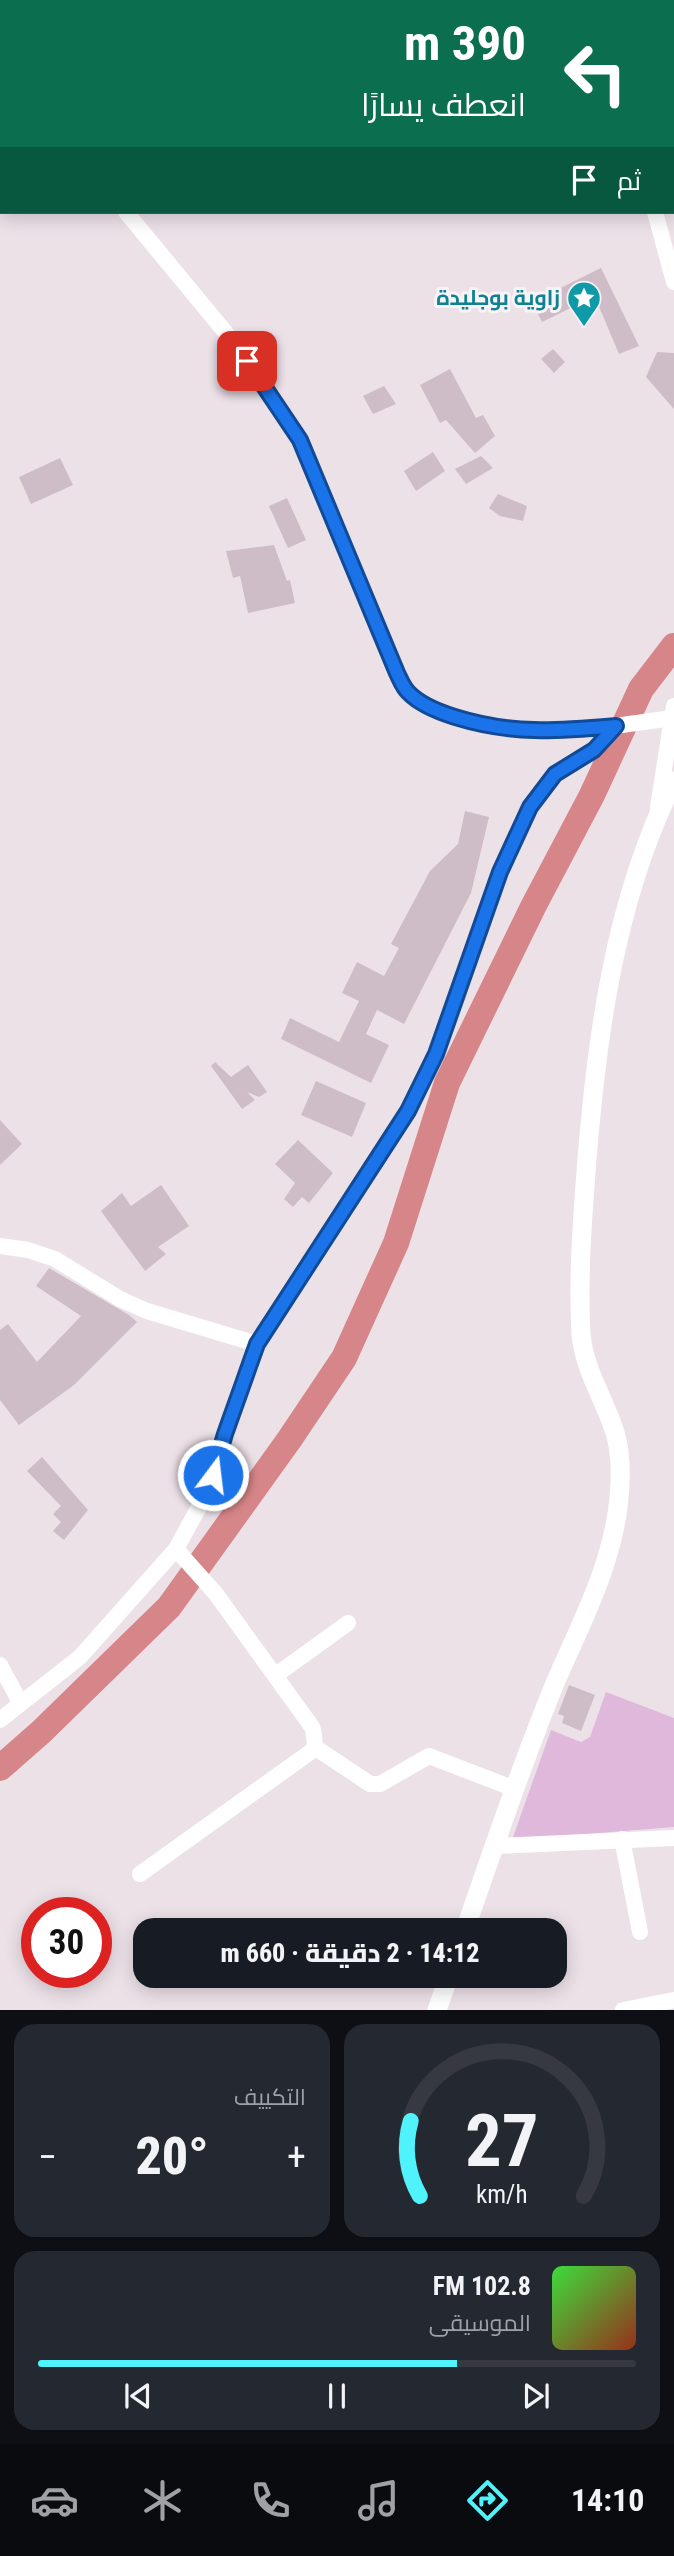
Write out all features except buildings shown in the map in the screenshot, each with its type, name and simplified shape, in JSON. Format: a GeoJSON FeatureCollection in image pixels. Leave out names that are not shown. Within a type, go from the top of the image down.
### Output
{"type":"FeatureCollection","features":[{"type":"Feature","properties":{"kind":"street"},"geometry":{"type":"LineString","coordinates":[[128,214],[235,344],[300,440],[397,673],[407,691],[420,702],[443,713],[496,728],[522,732],[616,726],[673,712],[657,816]]}},
{"type":"Feature","properties":{"kind":"street"},"geometry":{"type":"LineString","coordinates":[[656,214],[674,282]]}},
{"type":"Feature","properties":{"kind":"street"},"geometry":{"type":"LineString","coordinates":[[0,1720],[80,1657],[176,1549],[209,1485],[257,1344],[408,1111],[436,1054],[500,872],[530,807],[555,774],[594,750],[616,726]]}},
{"type":"Feature","properties":{"kind":"street"},"geometry":{"type":"LineString","coordinates":[[469,1918],[553,1689],[610,1552],[618,1508],[621,1460],[615,1434],[594,1384],[582,1337],[582,1223],[605,1004],[629,901],[657,816],[674,781]]}},
{"type":"Feature","properties":{"kind":"street"},"geometry":{"type":"LineString","coordinates":[[0,1246],[27,1250],[55,1259],[120,1299],[147,1311],[257,1344]]}},
{"type":"Feature","properties":{"kind":"street"},"geometry":{"type":"LineString","coordinates":[[176,1549],[216,1594],[312,1727],[316,1748],[370,1784],[380,1784],[429,1756],[515,1789]]}},
{"type":"Feature","properties":{"kind":"street"},"geometry":{"type":"LineString","coordinates":[[275,1675],[348,1623]]}},
{"type":"Feature","properties":{"kind":"street"},"geometry":{"type":"LineString","coordinates":[[0,1665],[20,1702]]}},
{"type":"Feature","properties":{"kind":"street"},"geometry":{"type":"LineString","coordinates":[[140,1874],[316,1748]]}},
{"type":"Feature","properties":{"kind":"street"},"geometry":{"type":"LineString","coordinates":[[495,1846],[674,1838]]}},
{"type":"Feature","properties":{"kind":"street"},"geometry":{"type":"LineString","coordinates":[[622,1839],[640,1932]]}},
{"type":"Feature","properties":{"kind":"street"},"geometry":{"type":"LineString","coordinates":[[437,2010],[445,1988]]}},
{"type":"Feature","properties":{"kind":"street"},"geometry":{"type":"LineString","coordinates":[[623,2010],[674,2000]]}},
{"type":"Feature","properties":{"kind":"shaded area"},"geometry":{"type":"Polygon","coordinates":[[[606,1692],[674,1718],[674,1827],[512,1840],[551,1730],[581,1742],[590,1737],[606,1692]]]}},
{"type":"Feature","properties":{"kind":"waterway"},"geometry":{"type":"LineString","coordinates":[[0,1768],[41,1732],[169,1607],[289,1440],[344,1358],[396,1243],[447,1083],[534,905],[592,795],[641,689],[674,646]]}},
{"type":"Feature","properties":{"kind":"place","name":"زاوية بوجليدة"},"geometry":{"type":"Point","coordinates":[584,328]}},
{"type":"Feature","properties":{"kind":"route"},"geometry":{"type":"LineString","coordinates":[[213,1475],[241,1385],[257,1344],[371,1172],[408,1111],[436,1054],[500,872],[519,827],[542,789],[555,774],[594,750],[616,726],[522,732],[496,728],[443,713],[420,702],[407,691],[397,673],[300,440],[247,361]]}}]}
